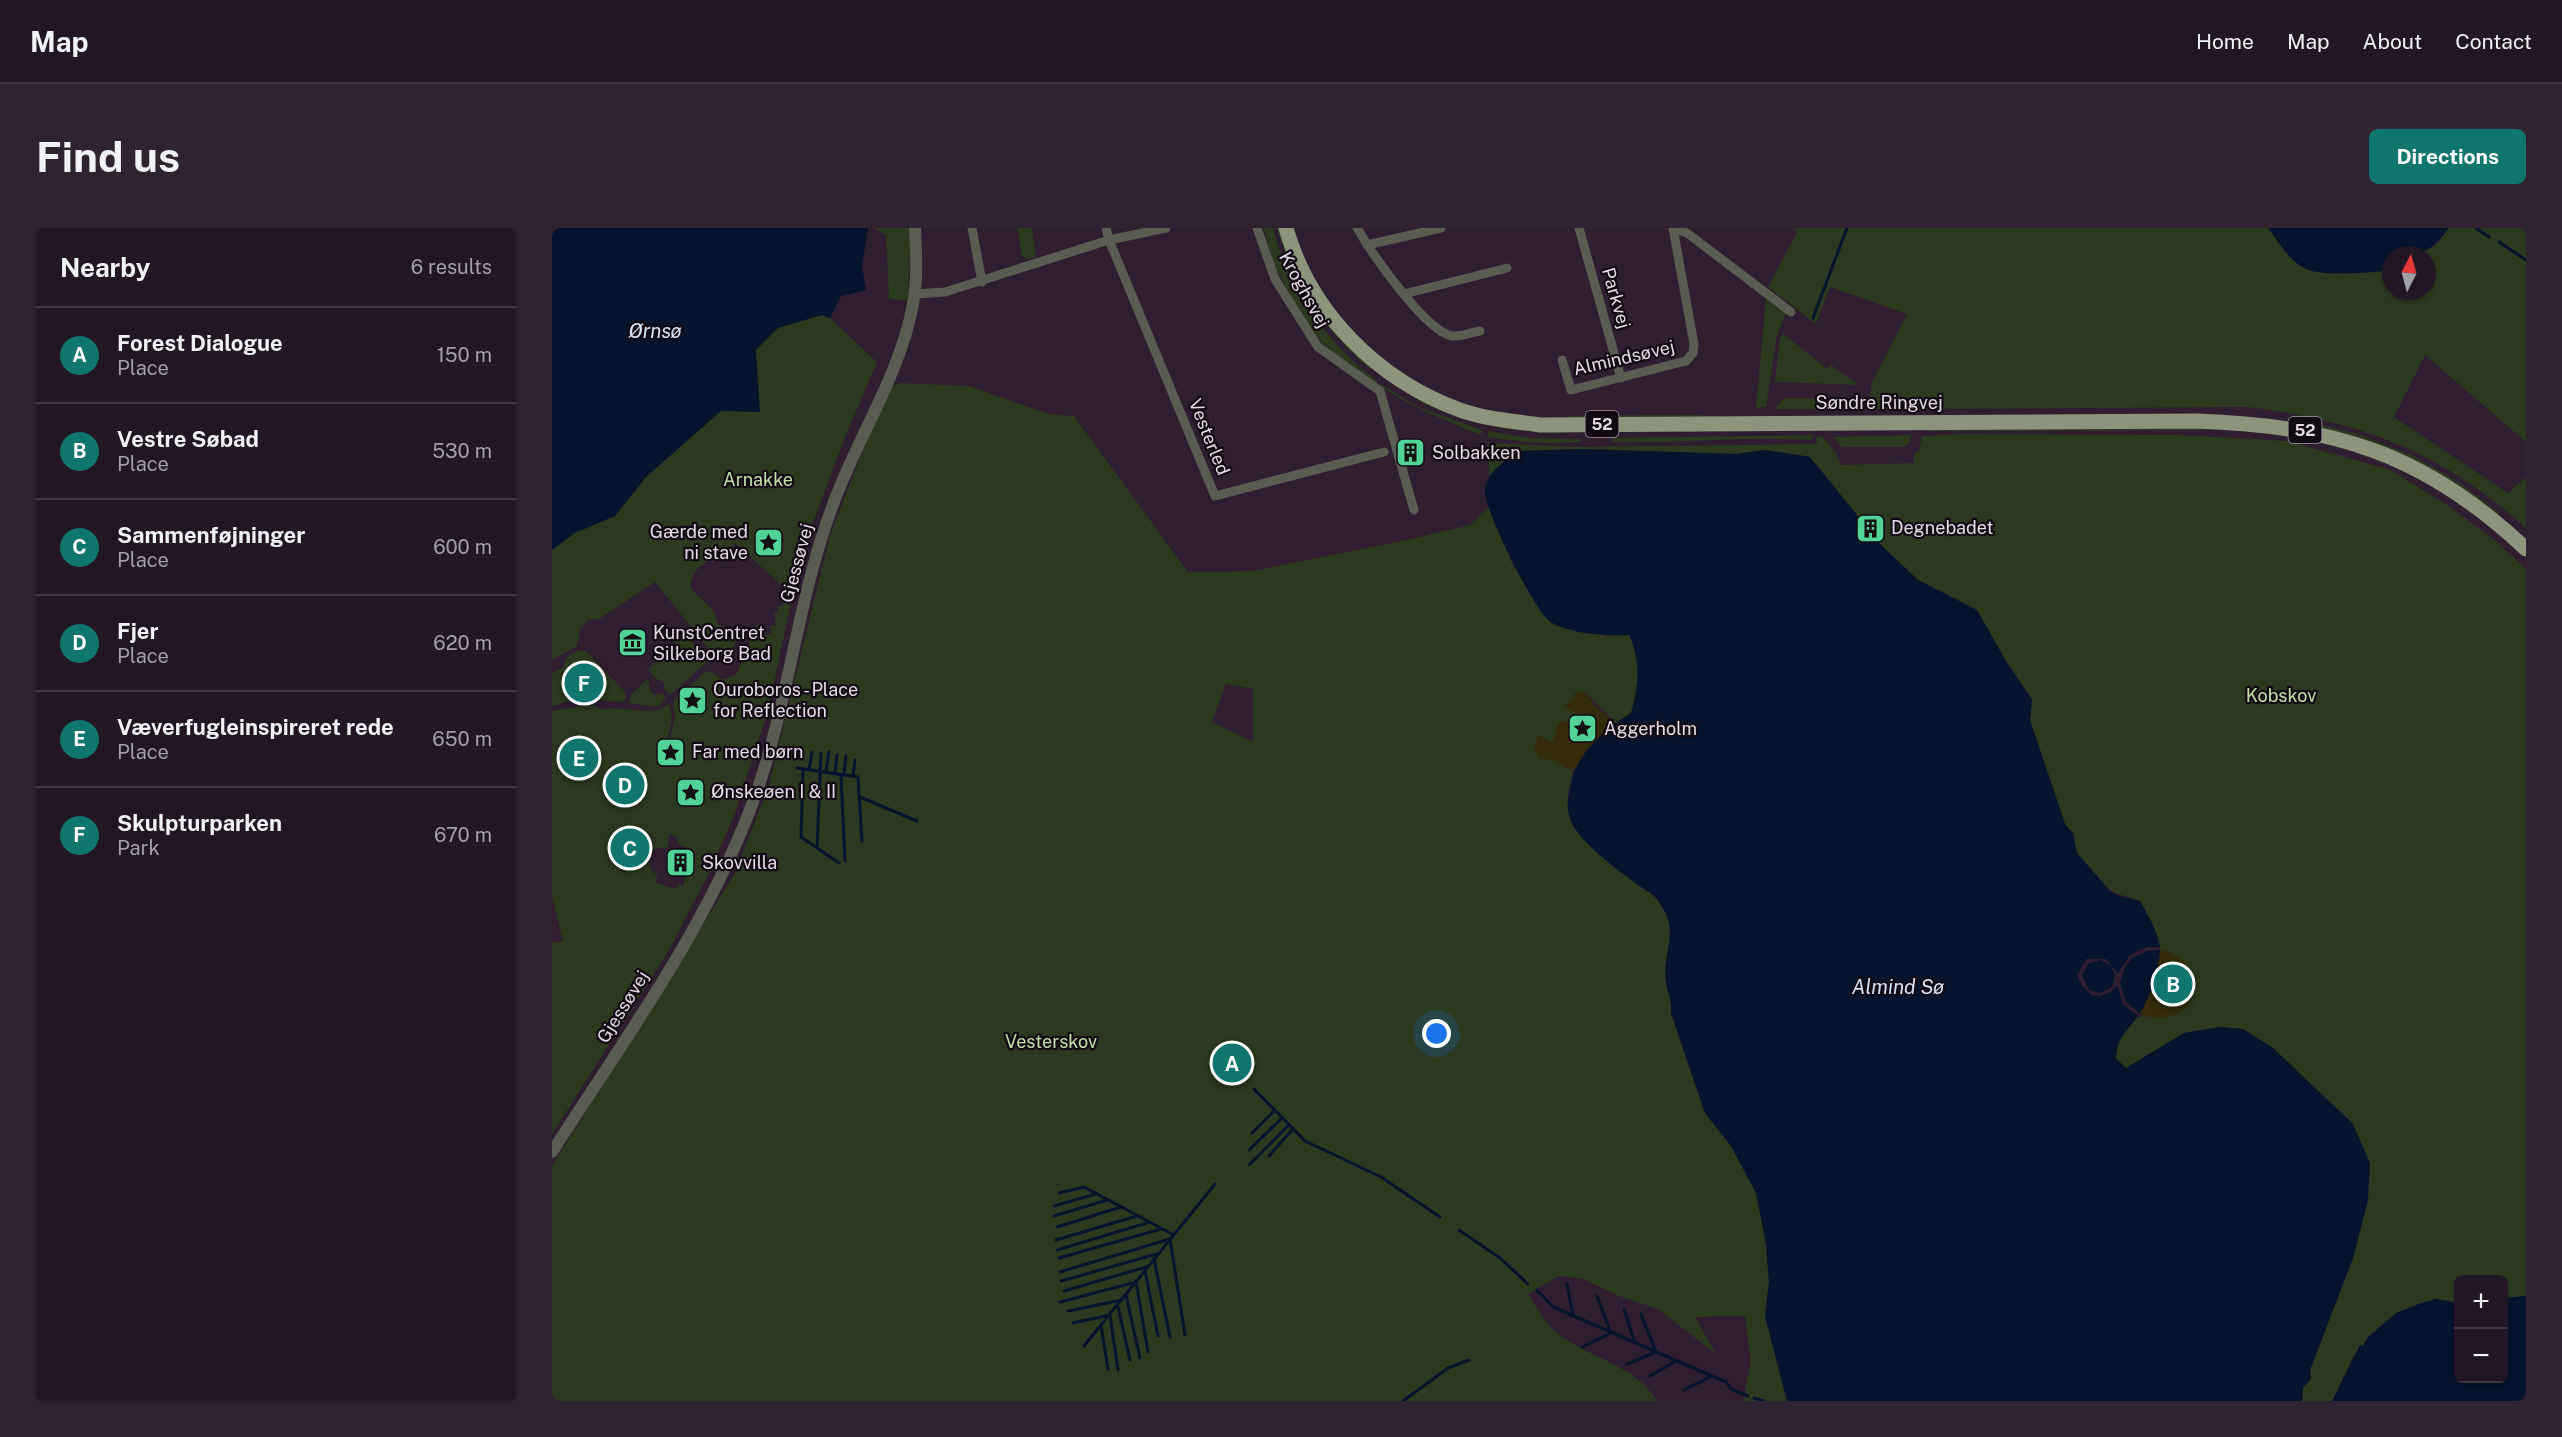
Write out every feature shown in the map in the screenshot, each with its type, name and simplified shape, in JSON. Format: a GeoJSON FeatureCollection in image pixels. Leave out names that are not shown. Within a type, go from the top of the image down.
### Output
{"type":"FeatureCollection","features":[{"type":"Feature","properties":{"kind":"main road","name":"Søndre Ringvej"},"geometry":{"type":"LineString","coordinates":[[1286,228],[1305,276],[1329,314],[1350,339],[1403,382],[1461,410],[1497,419],[1540,425],[2197,421],[2297,429],[2358,443],[2398,459],[2437,479],[2473,502],[2526,549]]}},
{"type":"Feature","properties":{"kind":"street","name":"Gjessøvej"},"geometry":{"type":"LineString","coordinates":[[552,1152],[705,912],[732,856],[769,755],[810,574],[826,522],[852,455],[896,361],[911,316],[915,294],[915,228]]}},
{"type":"Feature","properties":{"kind":"street"},"geometry":{"type":"LineString","coordinates":[[972,228],[982,282]]}},
{"type":"Feature","properties":{"kind":"street","name":"Vesterled"},"geometry":{"type":"LineString","coordinates":[[1106,228],[1215,496],[1384,452]]}},
{"type":"Feature","properties":{"kind":"street"},"geometry":{"type":"LineString","coordinates":[[915,294],[945,292],[1109,240],[1166,228]]}},
{"type":"Feature","properties":{"kind":"street","name":"Kroghsvej"},"geometry":{"type":"LineString","coordinates":[[1257,228],[1275,279],[1318,347],[1380,391],[1414,510]]}},
{"type":"Feature","properties":{"kind":"street"},"geometry":{"type":"LineString","coordinates":[[1357,228],[1404,294],[1426,319],[1452,336],[1480,331]]}},
{"type":"Feature","properties":{"kind":"street"},"geometry":{"type":"LineString","coordinates":[[1367,245],[1441,228]]}},
{"type":"Feature","properties":{"kind":"street","name":"Parkvej"},"geometry":{"type":"LineString","coordinates":[[1579,228],[1621,378]]}},
{"type":"Feature","properties":{"kind":"street"},"geometry":{"type":"LineString","coordinates":[[1673,228],[1693,237],[1791,312]]}},
{"type":"Feature","properties":{"kind":"street","name":"Almindsøvej"},"geometry":{"type":"LineString","coordinates":[[1562,360],[1571,390],[1686,361],[1692,353],[1694,344],[1673,228]]}},
{"type":"Feature","properties":{"kind":"street"},"geometry":{"type":"LineString","coordinates":[[1404,294],[1507,268]]}},
{"type":"Feature","properties":{"kind":"green space"},"geometry":{"type":"Polygon","coordinates":[[[874,228],[911,228],[908,300],[889,299],[886,235],[874,228]]]}},
{"type":"Feature","properties":{"kind":"green space"},"geometry":{"type":"Polygon","coordinates":[[[1017,228],[1032,228],[1036,257],[1026,259],[1022,255],[1017,228]]]}},
{"type":"Feature","properties":{"kind":"green space"},"geometry":{"type":"Polygon","coordinates":[[[1264,228],[1273,228],[1289,273],[1312,314],[1342,350],[1377,381],[1375,384],[1328,351],[1303,317],[1274,265],[1264,228]]]}},
{"type":"Feature","properties":{"kind":"green space"},"geometry":{"type":"Polygon","coordinates":[[[1277,228],[1280,228],[1372,367],[1370,369],[1339,339],[1313,306],[1283,249],[1277,228]]]}},
{"type":"Feature","properties":{"kind":"green space"},"geometry":{"type":"Polygon","coordinates":[[[1793,228],[2268,228],[2292,258],[2345,273],[2382,271],[2382,300],[2436,300],[2434,246],[2449,228],[2526,228],[2526,442],[2425,355],[2394,417],[2508,493],[2526,477],[2526,528],[2494,501],[2462,479],[2397,444],[2363,431],[2288,413],[2247,407],[1875,409],[1870,396],[1872,382],[1907,314],[1830,287],[1816,324],[1768,287],[1797,232],[1793,228]]]}},
{"type":"Feature","properties":{"kind":"green space"},"geometry":{"type":"Polygon","coordinates":[[[1766,298],[1786,313],[1777,336],[1766,407],[1756,408],[1766,298]]]}},
{"type":"Feature","properties":{"kind":"green space","name":"Arnakke"},"geometry":{"type":"Polygon","coordinates":[[[822,315],[830,318],[877,362],[844,440],[801,555],[768,711],[734,816],[710,871],[668,952],[552,1134],[552,943],[563,941],[552,897],[552,711],[593,704],[602,710],[645,711],[662,708],[669,704],[672,719],[667,742],[669,743],[675,717],[673,701],[704,673],[711,671],[722,680],[736,675],[758,622],[763,635],[771,634],[770,626],[776,625],[774,614],[778,612],[777,607],[783,606],[782,600],[788,591],[735,543],[731,553],[699,568],[690,588],[714,611],[718,624],[738,636],[732,649],[722,648],[712,653],[655,582],[599,619],[588,620],[580,629],[577,646],[552,660],[552,550],[770,329],[822,315]],[[669,834],[668,847],[654,849],[648,861],[652,871],[657,875],[656,883],[676,889],[678,884],[683,886],[694,850],[679,845],[676,837],[669,834]]]}},
{"type":"Feature","properties":{"kind":"green space"},"geometry":{"type":"Polygon","coordinates":[[[1784,334],[1827,369],[1831,365],[1859,385],[1775,382],[1780,337],[1784,334]]]}},
{"type":"Feature","properties":{"kind":"green space","name":"Vesterskov"},"geometry":{"type":"Polygon","coordinates":[[[900,383],[969,386],[1049,414],[1074,416],[1188,572],[1253,571],[1402,541],[1470,525],[1490,505],[1513,566],[1604,636],[1629,635],[1634,648],[1638,674],[1633,741],[1586,693],[1579,715],[1559,726],[1552,743],[1539,758],[1552,760],[1573,771],[1568,808],[1582,837],[1605,859],[1645,888],[1664,910],[1668,920],[1670,930],[1665,971],[1671,1013],[1705,1113],[1731,1146],[1756,1193],[1766,1244],[1769,1282],[1765,1316],[1787,1401],[1743,1401],[1751,1361],[1745,1316],[1695,1317],[1716,1354],[1658,1309],[1619,1296],[1583,1279],[1559,1276],[1528,1294],[1545,1320],[1564,1338],[1578,1347],[1635,1377],[1657,1401],[552,1401],[552,1166],[735,873],[769,785],[830,535],[864,448],[892,386],[900,383]],[[1226,684],[1212,722],[1253,742],[1253,689],[1226,684]]]}},
{"type":"Feature","properties":{"kind":"green space"},"geometry":{"type":"Polygon","coordinates":[[[1380,384],[1419,407],[1482,430],[1481,435],[1441,419],[1390,393],[1378,385],[1380,384]]]}},
{"type":"Feature","properties":{"kind":"green space"},"geometry":{"type":"Polygon","coordinates":[[[1784,398],[1856,399],[1864,405],[1864,410],[1775,409],[1784,398]]]}},
{"type":"Feature","properties":{"kind":"green space"},"geometry":{"type":"Polygon","coordinates":[[[1420,399],[1566,431],[1566,433],[1490,426],[1454,416],[1418,401],[1420,399]]]}},
{"type":"Feature","properties":{"kind":"green space"},"geometry":{"type":"Polygon","coordinates":[[[1633,415],[1634,418],[1567,419],[1567,416],[1633,415]]]}},
{"type":"Feature","properties":{"kind":"green space"},"geometry":{"type":"Polygon","coordinates":[[[1636,415],[1703,415],[1702,417],[1636,418],[1636,415]]]}},
{"type":"Feature","properties":{"kind":"green space"},"geometry":{"type":"Polygon","coordinates":[[[2300,420],[2355,433],[2406,453],[2405,456],[2355,436],[2300,423],[2300,420]]]}},
{"type":"Feature","properties":{"kind":"green space"},"geometry":{"type":"Polygon","coordinates":[[[2206,427],[2225,430],[1928,431],[1929,429],[2206,427]]]}},
{"type":"Feature","properties":{"kind":"green space"},"geometry":{"type":"Polygon","coordinates":[[[1488,431],[1531,438],[1580,439],[1580,442],[1547,443],[1512,440],[1488,437],[1488,431]]]}},
{"type":"Feature","properties":{"kind":"green space","name":"Kobskov"},"geometry":{"type":"Polygon","coordinates":[[[1961,434],[2179,435],[2287,441],[2391,470],[2447,505],[2496,541],[2526,569],[2526,1296],[2508,1298],[2508,1275],[2454,1275],[2454,1302],[2436,1299],[2396,1313],[2354,1355],[2332,1401],[2302,1401],[2303,1388],[2311,1379],[2310,1370],[2353,1258],[2368,1200],[2353,1124],[2273,1048],[2243,1029],[2221,1027],[2184,1033],[2126,1069],[2088,1063],[2125,1032],[2141,1011],[2156,978],[2159,961],[2158,944],[2153,928],[2144,912],[2131,897],[2123,896],[2107,888],[2078,854],[2070,831],[2065,824],[2030,720],[2032,699],[2006,661],[1977,610],[1918,580],[1882,546],[1810,457],[1765,450],[1736,454],[1582,449],[1518,451],[1489,476],[1488,443],[1571,447],[1810,444],[1817,443],[1817,436],[1823,437],[1836,453],[1841,465],[1914,463],[1914,454],[1919,451],[1922,436],[1961,434]]]}},
{"type":"Feature","properties":{"kind":"green space"},"geometry":{"type":"Polygon","coordinates":[[[1813,435],[1811,440],[1613,442],[1613,438],[1813,435]]]}},
{"type":"Feature","properties":{"kind":"green space"},"geometry":{"type":"Polygon","coordinates":[[[1912,435],[1908,445],[1902,447],[1842,447],[1833,437],[1912,435]]]}},
{"type":"Feature","properties":{"kind":"green space"},"geometry":{"type":"Polygon","coordinates":[[[2408,453],[2455,480],[2453,483],[2406,456],[2408,453]]]}},
{"type":"Feature","properties":{"kind":"green space"},"geometry":{"type":"Polygon","coordinates":[[[2457,481],[2499,513],[2498,515],[2455,484],[2457,481]]]}},
{"type":"Feature","properties":{"kind":"green space"},"geometry":{"type":"Polygon","coordinates":[[[678,627],[705,656],[706,663],[670,695],[665,690],[664,682],[655,678],[648,669],[675,644],[668,636],[678,627]]]}},
{"type":"Feature","properties":{"kind":"green space"},"geometry":{"type":"Polygon","coordinates":[[[578,650],[586,651],[625,692],[626,698],[622,702],[579,699],[552,706],[552,673],[563,667],[567,657],[578,650]]]}},
{"type":"Feature","properties":{"kind":"green space"},"geometry":{"type":"Polygon","coordinates":[[[648,678],[651,692],[655,695],[662,693],[666,698],[658,707],[629,703],[631,695],[648,678]]]}},
{"type":"Feature","properties":{"kind":"sand","name":"Aggerholm"},"geometry":{"type":"Polygon","coordinates":[[[1576,691],[1586,693],[1594,705],[1615,723],[1579,761],[1573,771],[1552,760],[1539,758],[1534,748],[1539,734],[1552,743],[1559,722],[1570,722],[1579,715],[1564,707],[1572,700],[1576,691]]]}},
{"type":"Feature","properties":{"kind":"sand"},"geometry":{"type":"Polygon","coordinates":[[[2160,950],[2178,957],[2189,967],[2193,981],[2192,994],[2186,1006],[2174,1015],[2159,1018],[2140,1014],[2157,967],[2160,950]]]}},
{"type":"Feature","properties":{"kind":"water","name":"Ørnsø"},"geometry":{"type":"Polygon","coordinates":[[[552,228],[868,228],[862,267],[866,290],[841,296],[830,318],[822,315],[778,328],[756,350],[760,412],[721,411],[646,477],[615,516],[575,533],[552,550],[552,228]]]}},
{"type":"Feature","properties":{"kind":"water"},"geometry":{"type":"Polygon","coordinates":[[[2268,228],[2449,228],[2432,246],[2382,246],[2382,272],[2324,273],[2314,271],[2300,266],[2285,251],[2268,228]]]}},
{"type":"Feature","properties":{"kind":"water","name":"Almind Sø"},"geometry":{"type":"Polygon","coordinates":[[[1582,449],[1736,454],[1765,450],[1810,457],[1882,546],[1918,580],[1977,610],[2006,661],[2032,700],[2030,720],[2065,824],[2073,833],[2077,853],[2110,891],[2119,896],[2140,901],[2157,936],[2160,956],[2154,983],[2139,1015],[2121,1040],[2116,1058],[2126,1068],[2184,1033],[2221,1027],[2243,1029],[2273,1048],[2353,1124],[2370,1163],[2368,1200],[2353,1258],[2310,1370],[2311,1379],[2303,1388],[2302,1401],[1787,1401],[1765,1316],[1769,1282],[1766,1244],[1756,1193],[1731,1146],[1705,1113],[1671,1013],[1665,971],[1670,932],[1665,911],[1655,897],[1587,843],[1572,824],[1568,811],[1571,784],[1579,762],[1602,734],[1631,713],[1638,674],[1633,645],[1629,635],[1576,631],[1548,620],[1531,596],[1509,556],[1486,498],[1485,488],[1490,476],[1518,451],[1582,449]]]}},
{"type":"Feature","properties":{"kind":"water"},"geometry":{"type":"Polygon","coordinates":[[[2526,1296],[2526,1401],[2332,1401],[2360,1345],[2363,1346],[2368,1337],[2396,1313],[2436,1299],[2454,1302],[2454,1383],[2508,1383],[2508,1298],[2526,1296]]]}},
{"type":"Feature","properties":{"kind":"pier"},"geometry":{"type":"Polygon","coordinates":[[[2147,947],[2160,947],[2160,950],[2147,951],[2132,958],[2124,969],[2120,983],[2126,1002],[2142,1015],[2140,1018],[2123,1004],[2117,985],[2111,992],[2093,996],[2082,986],[2077,975],[2086,959],[2106,959],[2118,973],[2130,955],[2147,947]],[[2100,960],[2089,963],[2082,975],[2089,990],[2100,993],[2112,987],[2115,975],[2111,965],[2100,960]]]}},
{"type":"Feature","properties":{"kind":"waterway"},"geometry":{"type":"LineString","coordinates":[[1813,318],[1847,228]]}},
{"type":"Feature","properties":{"kind":"waterway"},"geometry":{"type":"LineString","coordinates":[[2476,228],[2489,237]]}},
{"type":"Feature","properties":{"kind":"waterway"},"geometry":{"type":"LineString","coordinates":[[2499,242],[2526,260]]}},
{"type":"Feature","properties":{"kind":"waterway"},"geometry":{"type":"LineString","coordinates":[[809,770],[812,752]]}},
{"type":"Feature","properties":{"kind":"waterway"},"geometry":{"type":"LineString","coordinates":[[826,772],[829,752]]}},
{"type":"Feature","properties":{"kind":"waterway"},"geometry":{"type":"LineString","coordinates":[[817,846],[821,753]]}},
{"type":"Feature","properties":{"kind":"waterway"},"geometry":{"type":"LineString","coordinates":[[835,774],[837,755]]}},
{"type":"Feature","properties":{"kind":"waterway"},"geometry":{"type":"LineString","coordinates":[[844,775],[846,756]]}},
{"type":"Feature","properties":{"kind":"waterway"},"geometry":{"type":"LineString","coordinates":[[853,776],[855,760]]}},
{"type":"Feature","properties":{"kind":"waterway"},"geometry":{"type":"LineString","coordinates":[[797,768],[858,777],[862,841]]}},
{"type":"Feature","properties":{"kind":"waterway"},"geometry":{"type":"LineString","coordinates":[[803,769],[801,837],[839,863]]}},
{"type":"Feature","properties":{"kind":"waterway"},"geometry":{"type":"LineString","coordinates":[[841,775],[845,861]]}},
{"type":"Feature","properties":{"kind":"waterway"},"geometry":{"type":"LineString","coordinates":[[860,797],[917,821]]}},
{"type":"Feature","properties":{"kind":"waterway"},"geometry":{"type":"LineString","coordinates":[[1254,1089],[1305,1141],[1381,1177],[1440,1217]]}},
{"type":"Feature","properties":{"kind":"waterway"},"geometry":{"type":"LineString","coordinates":[[1252,1133],[1274,1111]]}},
{"type":"Feature","properties":{"kind":"waterway"},"geometry":{"type":"LineString","coordinates":[[1249,1150],[1282,1118]]}},
{"type":"Feature","properties":{"kind":"waterway"},"geometry":{"type":"LineString","coordinates":[[1249,1165],[1289,1125]]}},
{"type":"Feature","properties":{"kind":"waterway"},"geometry":{"type":"LineString","coordinates":[[1269,1156],[1293,1129]]}},
{"type":"Feature","properties":{"kind":"waterway"},"geometry":{"type":"LineString","coordinates":[[1084,1346],[1215,1184]]}},
{"type":"Feature","properties":{"kind":"waterway"},"geometry":{"type":"LineString","coordinates":[[1059,1193],[1084,1187],[1174,1235]]}},
{"type":"Feature","properties":{"kind":"waterway"},"geometry":{"type":"LineString","coordinates":[[1054,1206],[1096,1194]]}},
{"type":"Feature","properties":{"kind":"waterway"},"geometry":{"type":"LineString","coordinates":[[1054,1216],[1107,1200]]}},
{"type":"Feature","properties":{"kind":"waterway"},"geometry":{"type":"LineString","coordinates":[[1057,1227],[1121,1207]]}},
{"type":"Feature","properties":{"kind":"waterway"},"geometry":{"type":"LineString","coordinates":[[1056,1240],[1137,1216]]}},
{"type":"Feature","properties":{"kind":"waterway"},"geometry":{"type":"LineString","coordinates":[[1057,1250],[1150,1222]]}},
{"type":"Feature","properties":{"kind":"waterway"},"geometry":{"type":"LineString","coordinates":[[1059,1258],[1161,1229]]}},
{"type":"Feature","properties":{"kind":"waterway"},"geometry":{"type":"LineString","coordinates":[[1459,1230],[1500,1258],[1528,1284]]}},
{"type":"Feature","properties":{"kind":"waterway"},"geometry":{"type":"LineString","coordinates":[[1060,1272],[1170,1239],[1185,1335]]}},
{"type":"Feature","properties":{"kind":"waterway"},"geometry":{"type":"LineString","coordinates":[[1061,1281],[1157,1254]]}},
{"type":"Feature","properties":{"kind":"waterway"},"geometry":{"type":"LineString","coordinates":[[1154,1259],[1170,1337]]}},
{"type":"Feature","properties":{"kind":"waterway"},"geometry":{"type":"LineString","coordinates":[[1064,1291],[1146,1267]]}},
{"type":"Feature","properties":{"kind":"waterway"},"geometry":{"type":"LineString","coordinates":[[1145,1271],[1158,1336]]}},
{"type":"Feature","properties":{"kind":"waterway"},"geometry":{"type":"LineString","coordinates":[[1060,1302],[1136,1282],[1148,1352]]}},
{"type":"Feature","properties":{"kind":"waterway"},"geometry":{"type":"LineString","coordinates":[[1567,1284],[1573,1315]]}},
{"type":"Feature","properties":{"kind":"waterway"},"geometry":{"type":"LineString","coordinates":[[1537,1290],[1553,1307],[1726,1382],[1731,1389],[1748,1396]]}},
{"type":"Feature","properties":{"kind":"waterway"},"geometry":{"type":"LineString","coordinates":[[1126,1295],[1140,1358]]}},
{"type":"Feature","properties":{"kind":"waterway"},"geometry":{"type":"LineString","coordinates":[[1582,1347],[1611,1333],[1597,1296]]}},
{"type":"Feature","properties":{"kind":"waterway"},"geometry":{"type":"LineString","coordinates":[[1068,1311],[1122,1300]]}},
{"type":"Feature","properties":{"kind":"waterway"},"geometry":{"type":"LineString","coordinates":[[1118,1307],[1130,1360]]}},
{"type":"Feature","properties":{"kind":"waterway"},"geometry":{"type":"LineString","coordinates":[[1624,1309],[1635,1343]]}},
{"type":"Feature","properties":{"kind":"waterway"},"geometry":{"type":"LineString","coordinates":[[1627,1364],[1656,1352],[1641,1314]]}},
{"type":"Feature","properties":{"kind":"waterway"},"geometry":{"type":"LineString","coordinates":[[1073,1323],[1110,1315],[1118,1370]]}},
{"type":"Feature","properties":{"kind":"waterway"},"geometry":{"type":"LineString","coordinates":[[1101,1326],[1108,1369]]}},
{"type":"Feature","properties":{"kind":"waterway"},"geometry":{"type":"LineString","coordinates":[[1403,1401],[1448,1368],[1469,1360]]}},
{"type":"Feature","properties":{"kind":"waterway"},"geometry":{"type":"LineString","coordinates":[[1650,1376],[1676,1361]]}},
{"type":"Feature","properties":{"kind":"waterway"},"geometry":{"type":"LineString","coordinates":[[1684,1390],[1712,1376]]}},
{"type":"Feature","properties":{"kind":"waterway"},"geometry":{"type":"LineString","coordinates":[[1754,1398],[1764,1401]]}},
{"type":"Feature","properties":{"kind":"place","name":"Solbakken"},"geometry":{"type":"Point","coordinates":[1411,453]}},
{"type":"Feature","properties":{"kind":"place","name":"Degnebadet"},"geometry":{"type":"Point","coordinates":[1870,528]}},
{"type":"Feature","properties":{"kind":"place","name":"Gærde med ni stave"},"geometry":{"type":"Point","coordinates":[769,542]}},
{"type":"Feature","properties":{"kind":"place","name":"KunstCentret Silkeborg Bad"},"geometry":{"type":"Point","coordinates":[632,643]}},
{"type":"Feature","properties":{"kind":"place","name":"Skulpturparken"},"geometry":{"type":"Point","coordinates":[584,683]}},
{"type":"Feature","properties":{"kind":"place","name":"Ouroboros - Place for Reflection"},"geometry":{"type":"Point","coordinates":[692,700]}},
{"type":"Feature","properties":{"kind":"place","name":"Aggerholm"},"geometry":{"type":"Point","coordinates":[1583,729]}},
{"type":"Feature","properties":{"kind":"place","name":"Far med børn"},"geometry":{"type":"Point","coordinates":[671,752]}},
{"type":"Feature","properties":{"kind":"place","name":"Væverfugleinspireret rede"},"geometry":{"type":"Point","coordinates":[579,758]}},
{"type":"Feature","properties":{"kind":"place","name":"Fjer"},"geometry":{"type":"Point","coordinates":[625,785]}},
{"type":"Feature","properties":{"kind":"place","name":"Ønskeøen I & II"},"geometry":{"type":"Point","coordinates":[690,792]}},
{"type":"Feature","properties":{"kind":"place","name":"Sammenføjninger"},"geometry":{"type":"Point","coordinates":[630,848]}},
{"type":"Feature","properties":{"kind":"place","name":"Skovvilla"},"geometry":{"type":"Point","coordinates":[681,863]}},
{"type":"Feature","properties":{"kind":"place","name":"Vestre Søbad"},"geometry":{"type":"Point","coordinates":[2173,984]}},
{"type":"Feature","properties":{"kind":"place","name":"Forest Dialogue"},"geometry":{"type":"Point","coordinates":[1232,1063]}}]}
